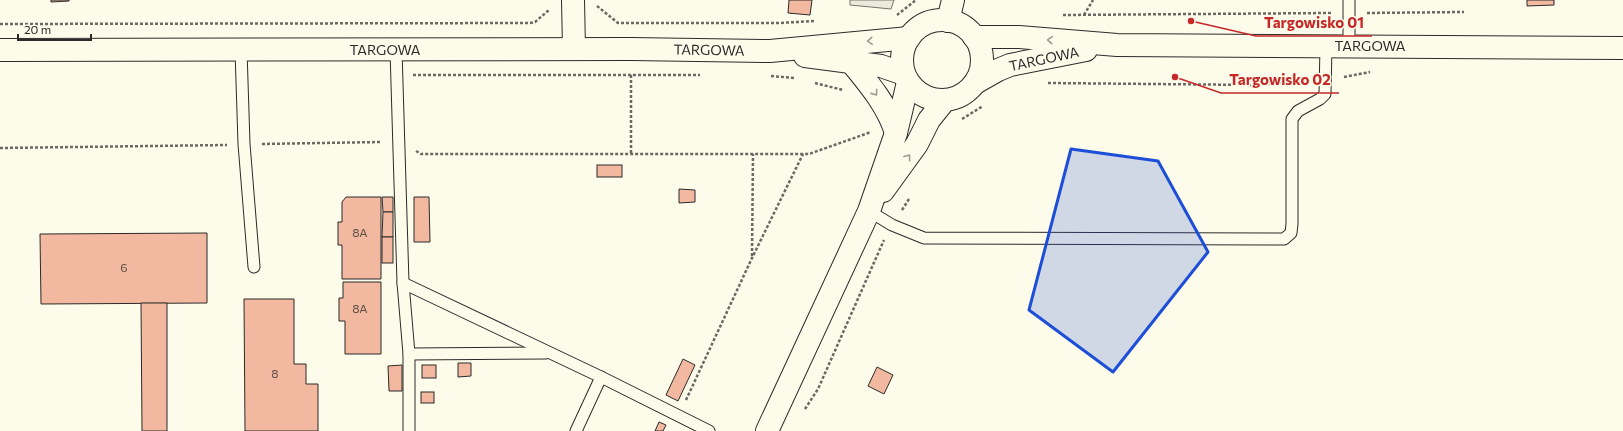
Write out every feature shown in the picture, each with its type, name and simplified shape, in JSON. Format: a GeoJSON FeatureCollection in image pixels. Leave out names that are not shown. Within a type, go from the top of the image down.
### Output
{"type":"FeatureCollection","features":[{"type":"Feature","properties":{"kind":"street"},"geometry":{"type":"LineString","coordinates":[[948,21],[953,0]]}},
{"type":"Feature","properties":{"kind":"street"},"geometry":{"type":"LineString","coordinates":[[573,2],[574,49]]}},
{"type":"Feature","properties":{"kind":"street"},"geometry":{"type":"LineString","coordinates":[[767,431],[869,211],[896,133],[906,78],[902,56],[904,47],[916,30],[926,24],[937,21],[948,21],[959,24],[974,37],[979,46],[982,55],[980,75],[975,83],[962,95],[945,100],[934,100],[924,96],[916,90],[906,78]]}},
{"type":"Feature","properties":{"kind":"street","name":"TARGOWA"},"geometry":{"type":"LineString","coordinates":[[974,37],[1019,37],[1117,45],[1623,48]]}},
{"type":"Feature","properties":{"kind":"street","name":"TARGOWA"},"geometry":{"type":"LineString","coordinates":[[0,50],[631,49],[770,51],[909,38]]}},
{"type":"Feature","properties":{"kind":"street","name":"TARGOWA"},"geometry":{"type":"LineString","coordinates":[[975,83],[998,70],[1021,62],[1117,45]]}},
{"type":"Feature","properties":{"kind":"street","name":"TARGOWA"},"geometry":{"type":"LineString","coordinates":[[770,51],[881,66],[906,78]]}},
{"type":"Feature","properties":{"kind":"street"},"geometry":{"type":"LineString","coordinates":[[851,62],[874,91],[891,118],[896,133]]}},
{"type":"Feature","properties":{"kind":"street"},"geometry":{"type":"LineString","coordinates":[[869,211],[917,144],[929,120],[945,100]]}},
{"type":"Feature","properties":{"kind":"lane"},"geometry":{"type":"LineString","coordinates":[[1349,0],[1349,46]]}},
{"type":"Feature","properties":{"kind":"lane"},"geometry":{"type":"LineString","coordinates":[[869,211],[892,225],[924,238],[1284,240],[1291,233],[1292,224],[1292,119],[1298,111],[1320,100],[1325,94],[1326,46]]}},
{"type":"Feature","properties":{"kind":"lane"},"geometry":{"type":"LineString","coordinates":[[241,50],[244,144],[254,267]]}},
{"type":"Feature","properties":{"kind":"lane"},"geometry":{"type":"LineString","coordinates":[[396,50],[395,76],[403,283],[409,354],[409,431]]}},
{"type":"Feature","properties":{"kind":"lane"},"geometry":{"type":"LineString","coordinates":[[403,283],[601,377],[709,431]]}},
{"type":"Feature","properties":{"kind":"lane"},"geometry":{"type":"LineString","coordinates":[[409,354],[549,353]]}},
{"type":"Feature","properties":{"kind":"lane"},"geometry":{"type":"LineString","coordinates":[[576,431],[601,377]]}},
{"type":"Feature","properties":{"kind":"path"},"geometry":{"type":"LineString","coordinates":[[893,17],[916,0]]}},
{"type":"Feature","properties":{"kind":"path"},"geometry":{"type":"LineString","coordinates":[[1084,15],[1093,0]]}},
{"type":"Feature","properties":{"kind":"path"},"geometry":{"type":"LineString","coordinates":[[0,24],[530,23],[535,22],[551,9],[573,2],[618,23],[779,23],[818,21]]}},
{"type":"Feature","properties":{"kind":"path"},"geometry":{"type":"LineString","coordinates":[[1060,15],[1464,12]]}},
{"type":"Feature","properties":{"kind":"path"},"geometry":{"type":"LineString","coordinates":[[631,22],[631,154]]}},
{"type":"Feature","properties":{"kind":"path"},"geometry":{"type":"LineString","coordinates":[[1047,83],[1256,85],[1326,79],[1376,70]]}},
{"type":"Feature","properties":{"kind":"path"},"geometry":{"type":"LineString","coordinates":[[765,75],[797,79]]}},
{"type":"Feature","properties":{"kind":"path"},"geometry":{"type":"LineString","coordinates":[[395,76],[702,76]]}},
{"type":"Feature","properties":{"kind":"path"},"geometry":{"type":"LineString","coordinates":[[811,82],[849,92]]}},
{"type":"Feature","properties":{"kind":"path"},"geometry":{"type":"LineString","coordinates":[[958,121],[984,105]]}},
{"type":"Feature","properties":{"kind":"path"},"geometry":{"type":"LineString","coordinates":[[0,148],[398,142],[421,154],[809,154],[881,128],[896,133]]}},
{"type":"Feature","properties":{"kind":"path"},"geometry":{"type":"LineString","coordinates":[[752,258],[753,154]]}},
{"type":"Feature","properties":{"kind":"path"},"geometry":{"type":"LineString","coordinates":[[678,416],[752,258],[803,154]]}},
{"type":"Feature","properties":{"kind":"path"},"geometry":{"type":"LineString","coordinates":[[802,414],[818,389],[882,244],[912,193]]}},
{"type":"Feature","properties":{"kind":"highlighted area"},"geometry":{"type":"Polygon","coordinates":[[[1071,149],[1158,161],[1208,252],[1113,372],[1029,310],[1071,149]]]}},
{"type":"Feature","properties":{"kind":"shaded area"},"geometry":{"type":"Polygon","coordinates":[[[850,0],[894,0],[891,9],[850,5],[850,0]]]}},
{"type":"Feature","properties":{"kind":"building"},"geometry":{"type":"Polygon","coordinates":[[[51,0],[69,0],[69,1],[51,2],[51,0]]]}},
{"type":"Feature","properties":{"kind":"building"},"geometry":{"type":"Polygon","coordinates":[[[789,0],[812,0],[810,15],[788,13],[789,0]]]}},
{"type":"Feature","properties":{"kind":"building"},"geometry":{"type":"Polygon","coordinates":[[[1527,0],[1554,0],[1554,5],[1527,6],[1527,0]]]}},
{"type":"Feature","properties":{"kind":"building"},"geometry":{"type":"Polygon","coordinates":[[[597,165],[622,165],[622,177],[597,177],[597,165]]]}},
{"type":"Feature","properties":{"kind":"building"},"geometry":{"type":"Polygon","coordinates":[[[679,189],[695,190],[695,202],[679,203],[679,189]]]}},
{"type":"Feature","properties":{"kind":"building"},"geometry":{"type":"Polygon","coordinates":[[[346,197],[381,197],[381,279],[342,279],[342,245],[338,245],[338,222],[342,222],[342,202],[346,197]]]}},
{"type":"Feature","properties":{"kind":"building"},"geometry":{"type":"Polygon","coordinates":[[[382,197],[393,197],[393,212],[383,212],[382,197]]]}},
{"type":"Feature","properties":{"kind":"building"},"geometry":{"type":"Polygon","coordinates":[[[414,197],[429,197],[430,242],[414,242],[414,197]]]}},
{"type":"Feature","properties":{"kind":"building"},"geometry":{"type":"Polygon","coordinates":[[[383,212],[393,212],[393,237],[382,237],[383,212]]]}},
{"type":"Feature","properties":{"kind":"building"},"geometry":{"type":"Polygon","coordinates":[[[207,233],[207,303],[41,304],[40,234],[207,233]]]}},
{"type":"Feature","properties":{"kind":"building"},"geometry":{"type":"Polygon","coordinates":[[[382,237],[393,237],[393,263],[382,263],[382,237]]]}},
{"type":"Feature","properties":{"kind":"building"},"geometry":{"type":"Polygon","coordinates":[[[343,282],[381,282],[381,354],[345,354],[345,321],[339,321],[339,298],[343,298],[343,282]]]}},
{"type":"Feature","properties":{"kind":"building"},"geometry":{"type":"Polygon","coordinates":[[[244,299],[294,299],[294,364],[306,364],[306,384],[318,384],[318,431],[245,431],[244,299]]]}},
{"type":"Feature","properties":{"kind":"building"},"geometry":{"type":"Polygon","coordinates":[[[141,303],[167,303],[167,431],[142,431],[141,303]]]}},
{"type":"Feature","properties":{"kind":"building"},"geometry":{"type":"Polygon","coordinates":[[[683,359],[695,365],[678,401],[666,395],[683,359]]]}},
{"type":"Feature","properties":{"kind":"building"},"geometry":{"type":"Polygon","coordinates":[[[458,363],[471,363],[471,376],[458,377],[458,363]]]}},
{"type":"Feature","properties":{"kind":"building"},"geometry":{"type":"Polygon","coordinates":[[[402,365],[402,391],[389,391],[388,366],[402,365]]]}},
{"type":"Feature","properties":{"kind":"building"},"geometry":{"type":"Polygon","coordinates":[[[422,365],[436,365],[436,378],[422,378],[422,365]]]}},
{"type":"Feature","properties":{"kind":"building"},"geometry":{"type":"Polygon","coordinates":[[[877,367],[893,375],[884,394],[868,386],[877,367]]]}},
{"type":"Feature","properties":{"kind":"building"},"geometry":{"type":"Polygon","coordinates":[[[421,392],[434,392],[434,403],[421,403],[421,392]]]}},
{"type":"Feature","properties":{"kind":"building"},"geometry":{"type":"Polygon","coordinates":[[[659,422],[666,425],[663,431],[655,431],[659,422]]]}},
{"type":"Feature","properties":{"kind":"place","name":"Targowisko 01"},"geometry":{"type":"Point","coordinates":[1191,21]}},
{"type":"Feature","properties":{"kind":"place","name":"Targowisko 02"},"geometry":{"type":"Point","coordinates":[1175,77]}}]}
